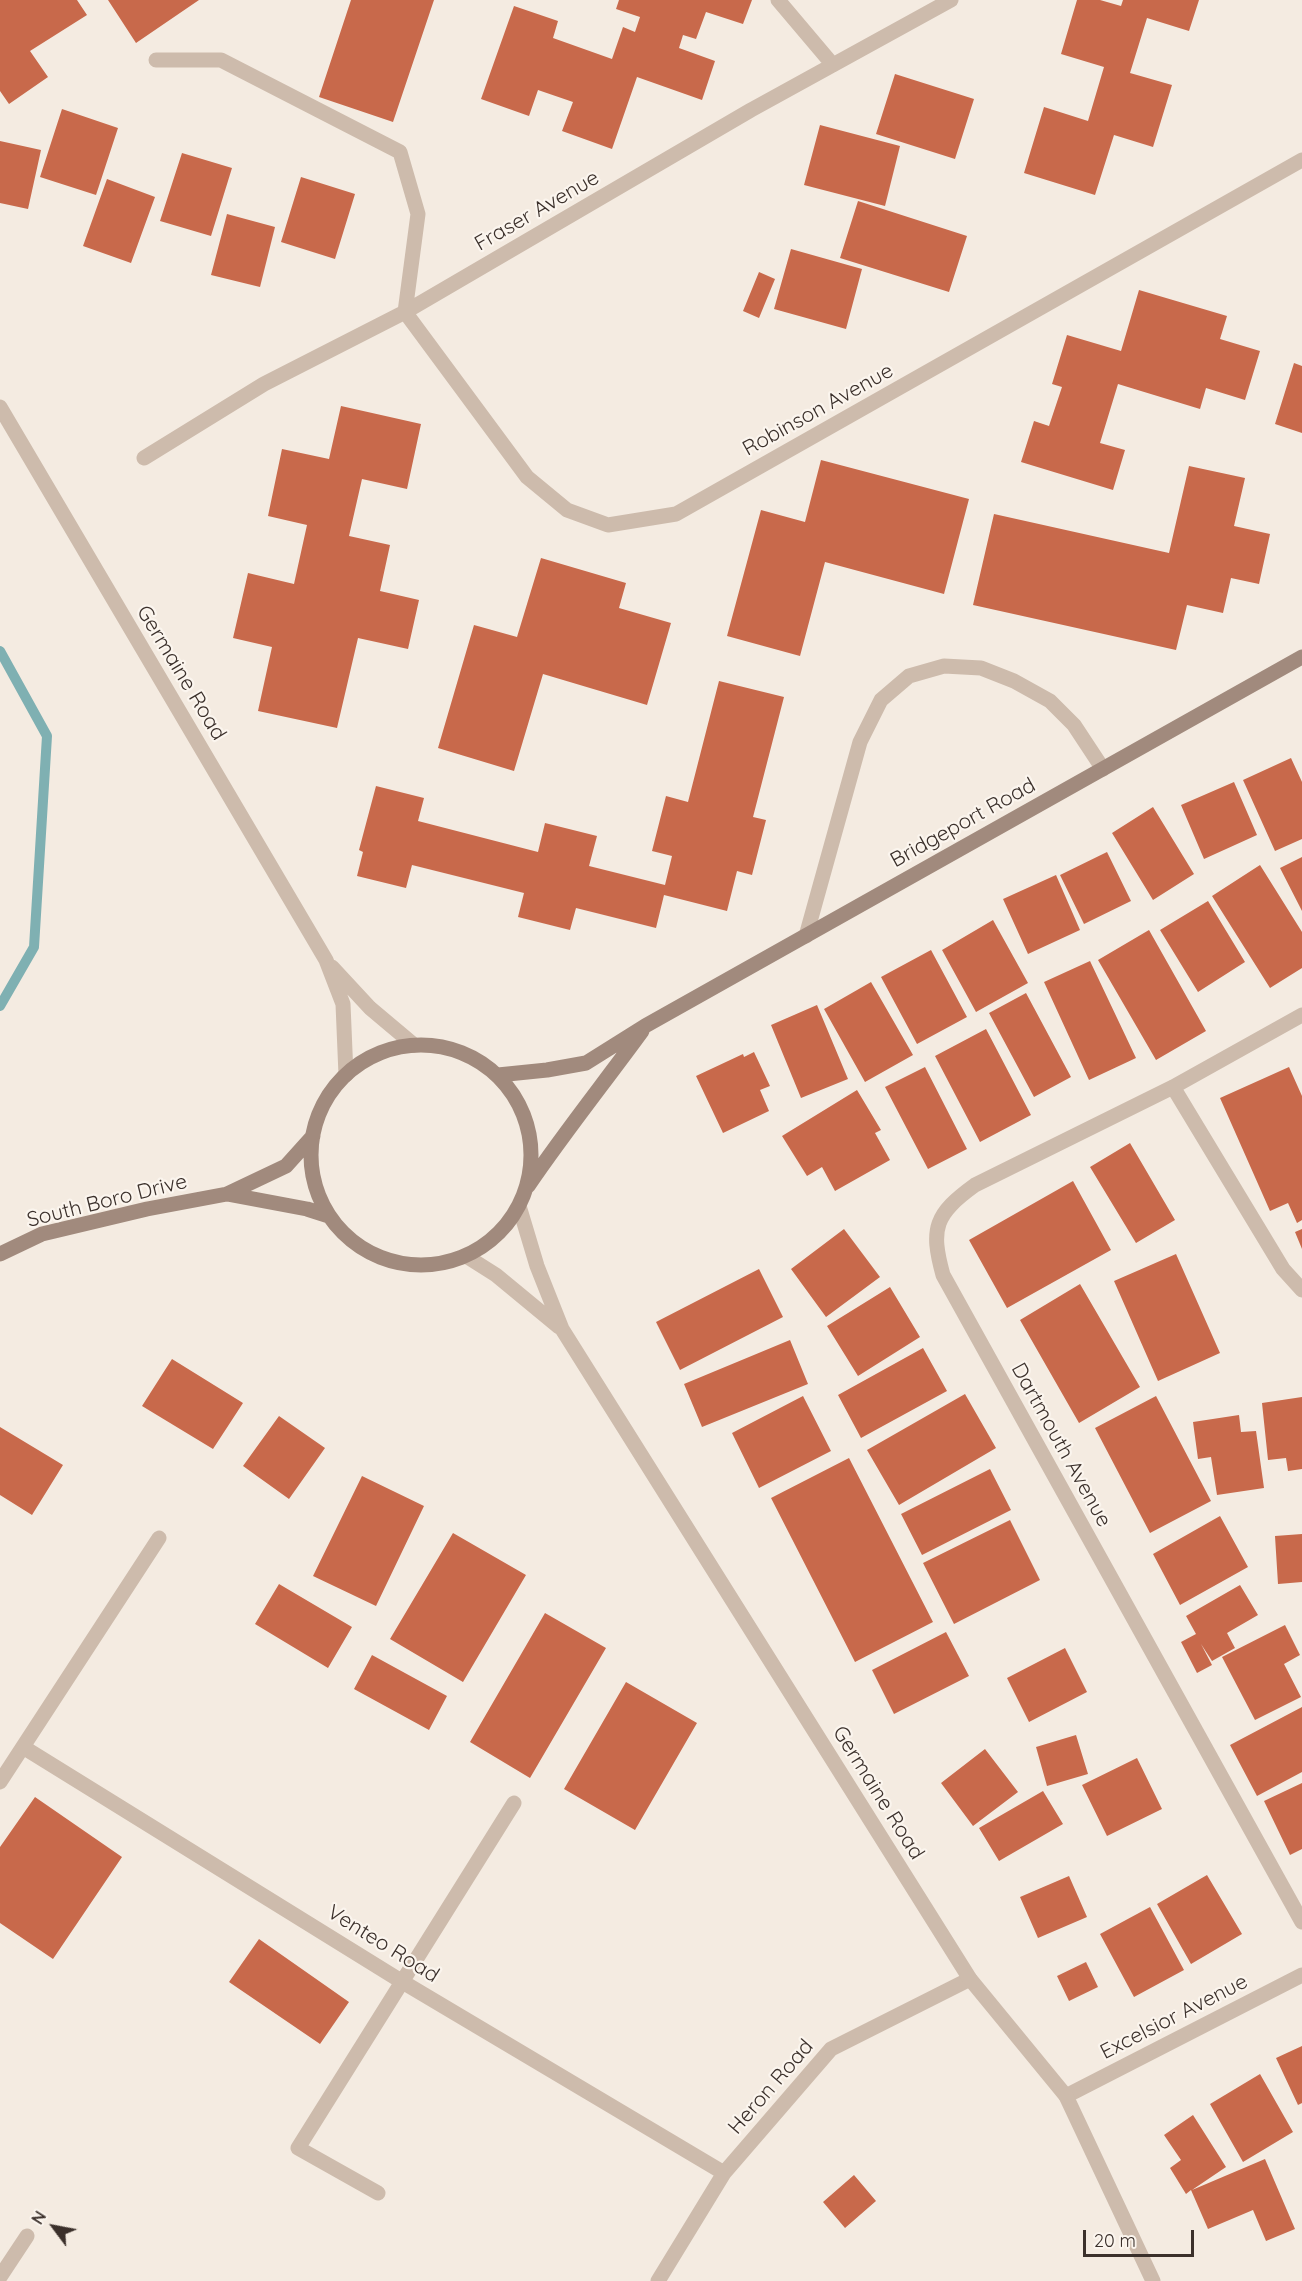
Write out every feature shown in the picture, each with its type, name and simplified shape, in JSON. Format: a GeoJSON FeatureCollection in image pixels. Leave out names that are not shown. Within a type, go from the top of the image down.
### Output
{"type":"FeatureCollection","features":[{"type":"Feature","properties":{"kind":"main road","name":"Bridgeport Road"},"geometry":{"type":"LineString","coordinates":[[498,1075],[586,1063],[645,1026],[1302,657]]}},
{"type":"Feature","properties":{"kind":"main road","name":"Bridgeport Road"},"geometry":{"type":"LineString","coordinates":[[527,1186],[558,1142],[589,1105],[645,1026]]}},
{"type":"Feature","properties":{"kind":"main road"},"geometry":{"type":"LineString","coordinates":[[414,1045],[445,1047],[473,1057],[498,1075],[517,1099],[531,1142],[527,1186],[519,1206],[497,1236],[482,1248],[466,1256],[437,1265],[406,1265],[376,1256],[350,1240],[329,1216],[318,1195],[312,1166],[313,1136],[325,1102],[346,1075],[371,1057],[400,1047],[414,1045]]}},
{"type":"Feature","properties":{"kind":"main road","name":"South Boro Drive"},"geometry":{"type":"LineString","coordinates":[[0,1254],[42,1234],[147,1209],[227,1194],[286,1166],[313,1136]]}},
{"type":"Feature","properties":{"kind":"main road","name":"South Boro Drive"},"geometry":{"type":"LineString","coordinates":[[227,1194],[307,1209],[329,1216]]}},
{"type":"Feature","properties":{"kind":"street"},"geometry":{"type":"LineString","coordinates":[[778,0],[833,65]]}},
{"type":"Feature","properties":{"kind":"street","name":"Fraser Avenue"},"geometry":{"type":"LineString","coordinates":[[144,458],[264,384],[405,312],[751,110],[951,0]]}},
{"type":"Feature","properties":{"kind":"street"},"geometry":{"type":"LineString","coordinates":[[156,60],[221,60],[400,152],[418,214],[405,312]]}},
{"type":"Feature","properties":{"kind":"street","name":"Robinson Avenue"},"geometry":{"type":"LineString","coordinates":[[405,312],[527,477],[567,510],[608,525],[653,518],[676,514],[1302,160]]}},
{"type":"Feature","properties":{"kind":"street","name":"Germaine Road"},"geometry":{"type":"LineString","coordinates":[[0,407],[326,960],[343,1004],[346,1075]]}},
{"type":"Feature","properties":{"kind":"street"},"geometry":{"type":"LineString","coordinates":[[806,936],[860,742],[881,700],[909,676],[944,666],[981,668],[1014,681],[1050,701],[1074,725],[1103,769]]}},
{"type":"Feature","properties":{"kind":"street","name":"Germaine Road"},"geometry":{"type":"LineString","coordinates":[[326,960],[370,1008],[414,1045]]}},
{"type":"Feature","properties":{"kind":"street","name":"Dartmouth Avenue"},"geometry":{"type":"LineString","coordinates":[[1302,1015],[1173,1088],[975,1185],[953,1200],[938,1222],[935,1248],[943,1275],[1302,1922]]}},
{"type":"Feature","properties":{"kind":"street"},"geometry":{"type":"LineString","coordinates":[[1173,1088],[1283,1269],[1302,1290]]}},
{"type":"Feature","properties":{"kind":"street","name":"Germaine Road"},"geometry":{"type":"LineString","coordinates":[[519,1206],[537,1266],[562,1329],[970,1978],[1065,2096],[1153,2281]]}},
{"type":"Feature","properties":{"kind":"street","name":"Germaine Road"},"geometry":{"type":"LineString","coordinates":[[466,1256],[496,1275],[562,1329]]}},
{"type":"Feature","properties":{"kind":"street"},"geometry":{"type":"LineString","coordinates":[[0,1782],[159,1538]]}},
{"type":"Feature","properties":{"kind":"street","name":"Venteo Road"},"geometry":{"type":"LineString","coordinates":[[23,1747],[401,1981],[724,2173]]}},
{"type":"Feature","properties":{"kind":"street"},"geometry":{"type":"LineString","coordinates":[[378,2193],[298,2148],[514,1803]]}},
{"type":"Feature","properties":{"kind":"street","name":"Excelsior Avenue"},"geometry":{"type":"LineString","coordinates":[[1065,2096],[1302,1975]]}},
{"type":"Feature","properties":{"kind":"street","name":"Heron Road"},"geometry":{"type":"LineString","coordinates":[[658,2281],[724,2173],[831,2049],[970,1978]]}},
{"type":"Feature","properties":{"kind":"street"},"geometry":{"type":"LineString","coordinates":[[0,2277],[27,2236]]}},
{"type":"Feature","properties":{"kind":"building"},"geometry":{"type":"Polygon","coordinates":[[[0,0],[77,0],[87,15],[30,51],[48,77],[9,104],[0,91],[0,0]]]}},
{"type":"Feature","properties":{"kind":"building"},"geometry":{"type":"Polygon","coordinates":[[[108,0],[199,0],[136,43],[108,0]]]}},
{"type":"Feature","properties":{"kind":"building"},"geometry":{"type":"Polygon","coordinates":[[[351,0],[434,0],[393,122],[319,97],[351,0]]]}},
{"type":"Feature","properties":{"kind":"building"},"geometry":{"type":"Polygon","coordinates":[[[619,0],[752,0],[743,24],[706,12],[696,39],[683,35],[679,48],[715,61],[702,100],[637,77],[612,149],[562,131],[573,102],[538,90],[529,116],[481,99],[514,6],[558,21],[553,38],[612,59],[623,27],[635,32],[640,17],[616,9],[619,0]]]}},
{"type":"Feature","properties":{"kind":"building"},"geometry":{"type":"Polygon","coordinates":[[[1077,0],[1100,0],[1121,6],[1123,0],[1199,0],[1189,31],[1147,18],[1130,73],[1172,85],[1153,147],[1114,135],[1095,195],[1024,173],[1044,107],[1088,121],[1104,67],[1061,54],[1077,0]]]}},
{"type":"Feature","properties":{"kind":"building"},"geometry":{"type":"Polygon","coordinates":[[[895,74],[974,99],[955,159],[876,134],[895,74]]]}},
{"type":"Feature","properties":{"kind":"building"},"geometry":{"type":"Polygon","coordinates":[[[62,109],[118,128],[96,195],[40,177],[62,109]]]}},
{"type":"Feature","properties":{"kind":"building"},"geometry":{"type":"Polygon","coordinates":[[[820,125],[900,146],[885,206],[804,185],[820,125]]]}},
{"type":"Feature","properties":{"kind":"building"},"geometry":{"type":"Polygon","coordinates":[[[0,141],[41,150],[28,209],[0,203],[0,141]]]}},
{"type":"Feature","properties":{"kind":"building"},"geometry":{"type":"Polygon","coordinates":[[[182,153],[232,168],[211,236],[160,221],[182,153]]]}},
{"type":"Feature","properties":{"kind":"building"},"geometry":{"type":"Polygon","coordinates":[[[301,177],[355,194],[335,259],[281,242],[301,177]]]}},
{"type":"Feature","properties":{"kind":"building"},"geometry":{"type":"Polygon","coordinates":[[[107,179],[155,197],[131,263],[83,246],[107,179]]]}},
{"type":"Feature","properties":{"kind":"building"},"geometry":{"type":"Polygon","coordinates":[[[858,201],[967,236],[949,292],[840,258],[858,201]]]}},
{"type":"Feature","properties":{"kind":"building"},"geometry":{"type":"Polygon","coordinates":[[[227,214],[275,227],[260,287],[211,275],[227,214]]]}},
{"type":"Feature","properties":{"kind":"building"},"geometry":{"type":"Polygon","coordinates":[[[791,249],[862,269],[846,329],[774,309],[791,249]]]}},
{"type":"Feature","properties":{"kind":"building"},"geometry":{"type":"Polygon","coordinates":[[[759,272],[775,279],[759,318],[743,311],[759,272]]]}},
{"type":"Feature","properties":{"kind":"building"},"geometry":{"type":"Polygon","coordinates":[[[1139,290],[1227,316],[1220,339],[1260,351],[1245,400],[1206,388],[1200,409],[1118,384],[1100,443],[1125,450],[1113,490],[1021,462],[1034,421],[1049,426],[1062,387],[1052,384],[1067,335],[1121,351],[1139,290]]]}},
{"type":"Feature","properties":{"kind":"building"},"geometry":{"type":"Polygon","coordinates":[[[1294,363],[1302,366],[1302,433],[1275,424],[1294,363]]]}},
{"type":"Feature","properties":{"kind":"building"},"geometry":{"type":"Polygon","coordinates":[[[341,406],[421,424],[407,489],[362,479],[349,536],[390,545],[380,591],[419,600],[408,649],[358,638],[337,728],[258,711],[272,647],[233,638],[248,573],[294,584],[307,525],[268,516],[282,449],[329,459],[341,406]]]}},
{"type":"Feature","properties":{"kind":"building"},"geometry":{"type":"Polygon","coordinates":[[[821,460],[969,499],[944,594],[825,562],[800,656],[727,636],[761,510],[805,522],[821,460]]]}},
{"type":"Feature","properties":{"kind":"building"},"geometry":{"type":"Polygon","coordinates":[[[1189,466],[1245,478],[1234,526],[1270,534],[1259,584],[1231,578],[1223,613],[1187,605],[1176,650],[973,605],[994,514],[1169,553],[1189,466]]]}},
{"type":"Feature","properties":{"kind":"building"},"geometry":{"type":"Polygon","coordinates":[[[541,558],[626,583],[619,608],[671,623],[647,705],[543,674],[514,771],[438,748],[474,625],[517,637],[541,558]]]}},
{"type":"Feature","properties":{"kind":"building"},"geometry":{"type":"Polygon","coordinates":[[[719,681],[784,697],[753,817],[766,820],[752,875],[737,871],[727,911],[664,895],[656,928],[576,908],[570,930],[518,917],[524,893],[412,865],[406,888],[357,876],[363,852],[359,850],[376,786],[424,798],[418,821],[538,852],[545,823],[597,836],[589,866],[665,885],[672,856],[652,851],[666,796],[688,802],[719,681]]]}},
{"type":"Feature","properties":{"kind":"building"},"geometry":{"type":"Polygon","coordinates":[[[1291,758],[1302,782],[1302,839],[1275,851],[1243,780],[1291,758]]]}},
{"type":"Feature","properties":{"kind":"building"},"geometry":{"type":"Polygon","coordinates":[[[1234,782],[1257,835],[1204,859],[1181,805],[1234,782]]]}},
{"type":"Feature","properties":{"kind":"building"},"geometry":{"type":"Polygon","coordinates":[[[1153,807],[1194,874],[1153,900],[1112,833],[1153,807]]]}},
{"type":"Feature","properties":{"kind":"building"},"geometry":{"type":"Polygon","coordinates":[[[1107,852],[1131,901],[1084,924],[1060,875],[1107,852]]]}},
{"type":"Feature","properties":{"kind":"building"},"geometry":{"type":"Polygon","coordinates":[[[1302,857],[1302,911],[1280,868],[1302,857]]]}},
{"type":"Feature","properties":{"kind":"building"},"geometry":{"type":"Polygon","coordinates":[[[1260,865],[1302,932],[1302,968],[1270,988],[1212,896],[1260,865]]]}},
{"type":"Feature","properties":{"kind":"building"},"geometry":{"type":"Polygon","coordinates":[[[1056,875],[1080,930],[1028,954],[1003,899],[1056,875]]]}},
{"type":"Feature","properties":{"kind":"building"},"geometry":{"type":"Polygon","coordinates":[[[1208,901],[1245,962],[1198,992],[1160,930],[1208,901]]]}},
{"type":"Feature","properties":{"kind":"building"},"geometry":{"type":"Polygon","coordinates":[[[993,920],[1028,983],[976,1012],[942,950],[993,920]]]}},
{"type":"Feature","properties":{"kind":"building"},"geometry":{"type":"Polygon","coordinates":[[[1149,930],[1206,1031],[1156,1060],[1098,960],[1149,930]]]}},
{"type":"Feature","properties":{"kind":"building"},"geometry":{"type":"Polygon","coordinates":[[[931,950],[967,1017],[917,1044],[881,977],[931,950]]]}},
{"type":"Feature","properties":{"kind":"building"},"geometry":{"type":"Polygon","coordinates":[[[1090,961],[1136,1058],[1089,1080],[1044,982],[1090,961]]]}},
{"type":"Feature","properties":{"kind":"building"},"geometry":{"type":"Polygon","coordinates":[[[871,982],[913,1055],[865,1082],[824,1009],[871,982]]]}},
{"type":"Feature","properties":{"kind":"building"},"geometry":{"type":"Polygon","coordinates":[[[1026,993],[1071,1077],[1034,1097],[989,1013],[1026,993]]]}},
{"type":"Feature","properties":{"kind":"building"},"geometry":{"type":"Polygon","coordinates":[[[817,1005],[848,1079],[801,1098],[771,1025],[817,1005]]]}},
{"type":"Feature","properties":{"kind":"building"},"geometry":{"type":"Polygon","coordinates":[[[986,1029],[1031,1115],[980,1142],[935,1056],[986,1029]]]}},
{"type":"Feature","properties":{"kind":"building"},"geometry":{"type":"Polygon","coordinates":[[[754,1052],[770,1086],[760,1090],[769,1111],[723,1133],[696,1076],[743,1054],[744,1057],[754,1052]]]}},
{"type":"Feature","properties":{"kind":"building"},"geometry":{"type":"Polygon","coordinates":[[[925,1067],[967,1149],[928,1169],[885,1087],[925,1067]]]}},
{"type":"Feature","properties":{"kind":"building"},"geometry":{"type":"Polygon","coordinates":[[[1289,1067],[1302,1096],[1302,1220],[1297,1223],[1288,1203],[1270,1211],[1220,1098],[1289,1067]]]}},
{"type":"Feature","properties":{"kind":"building"},"geometry":{"type":"Polygon","coordinates":[[[857,1090],[881,1130],[875,1133],[890,1160],[835,1191],[822,1167],[807,1176],[782,1136],[857,1090]]]}},
{"type":"Feature","properties":{"kind":"building"},"geometry":{"type":"Polygon","coordinates":[[[1130,1143],[1175,1220],[1136,1243],[1090,1167],[1130,1143]]]}},
{"type":"Feature","properties":{"kind":"building"},"geometry":{"type":"Polygon","coordinates":[[[1073,1181],[1111,1250],[1007,1308],[969,1240],[1073,1181]]]}},
{"type":"Feature","properties":{"kind":"building"},"geometry":{"type":"Polygon","coordinates":[[[844,1229],[880,1277],[826,1317],[791,1269],[844,1229]]]}},
{"type":"Feature","properties":{"kind":"building"},"geometry":{"type":"Polygon","coordinates":[[[1302,1229],[1302,1249],[1295,1232],[1302,1229]]]}},
{"type":"Feature","properties":{"kind":"building"},"geometry":{"type":"Polygon","coordinates":[[[1176,1254],[1220,1353],[1158,1381],[1114,1281],[1176,1254]]]}},
{"type":"Feature","properties":{"kind":"building"},"geometry":{"type":"Polygon","coordinates":[[[759,1269],[783,1317],[680,1370],[656,1322],[759,1269]]]}},
{"type":"Feature","properties":{"kind":"building"},"geometry":{"type":"Polygon","coordinates":[[[1080,1284],[1140,1387],[1079,1423],[1020,1320],[1080,1284]]]}},
{"type":"Feature","properties":{"kind":"building"},"geometry":{"type":"Polygon","coordinates":[[[890,1287],[920,1337],[858,1376],[827,1326],[890,1287]]]}},
{"type":"Feature","properties":{"kind":"building"},"geometry":{"type":"Polygon","coordinates":[[[790,1340],[808,1384],[702,1427],[684,1384],[790,1340]]]}},
{"type":"Feature","properties":{"kind":"building"},"geometry":{"type":"Polygon","coordinates":[[[923,1348],[947,1391],[861,1438],[838,1395],[923,1348]]]}},
{"type":"Feature","properties":{"kind":"building"},"geometry":{"type":"Polygon","coordinates":[[[172,1359],[243,1403],[213,1449],[142,1406],[172,1359]]]}},
{"type":"Feature","properties":{"kind":"building"},"geometry":{"type":"Polygon","coordinates":[[[965,1394],[996,1448],[899,1505],[867,1450],[965,1394]]]}},
{"type":"Feature","properties":{"kind":"building"},"geometry":{"type":"Polygon","coordinates":[[[803,1396],[831,1451],[759,1488],[732,1433],[803,1396]]]}},
{"type":"Feature","properties":{"kind":"building"},"geometry":{"type":"Polygon","coordinates":[[[1156,1396],[1211,1501],[1150,1533],[1095,1428],[1156,1396]]]}},
{"type":"Feature","properties":{"kind":"building"},"geometry":{"type":"Polygon","coordinates":[[[1302,1397],[1302,1469],[1288,1471],[1286,1458],[1268,1460],[1262,1403],[1302,1397]]]}},
{"type":"Feature","properties":{"kind":"building"},"geometry":{"type":"Polygon","coordinates":[[[1239,1415],[1241,1432],[1256,1431],[1264,1488],[1217,1495],[1211,1457],[1198,1459],[1193,1422],[1239,1415]]]}},
{"type":"Feature","properties":{"kind":"building"},"geometry":{"type":"Polygon","coordinates":[[[279,1416],[325,1448],[289,1499],[243,1466],[279,1416]]]}},
{"type":"Feature","properties":{"kind":"building"},"geometry":{"type":"Polygon","coordinates":[[[0,1427],[63,1465],[32,1515],[0,1495],[0,1427]]]}},
{"type":"Feature","properties":{"kind":"building"},"geometry":{"type":"Polygon","coordinates":[[[849,1458],[933,1622],[855,1662],[771,1498],[849,1458]]]}},
{"type":"Feature","properties":{"kind":"building"},"geometry":{"type":"Polygon","coordinates":[[[990,1469],[1011,1510],[922,1555],[901,1514],[990,1469]]]}},
{"type":"Feature","properties":{"kind":"building"},"geometry":{"type":"Polygon","coordinates":[[[362,1476],[424,1506],[376,1606],[313,1576],[362,1476]]]}},
{"type":"Feature","properties":{"kind":"building"},"geometry":{"type":"Polygon","coordinates":[[[1220,1516],[1248,1567],[1180,1605],[1153,1554],[1220,1516]]]}},
{"type":"Feature","properties":{"kind":"building"},"geometry":{"type":"Polygon","coordinates":[[[1010,1520],[1040,1580],[954,1624],[923,1563],[1010,1520]]]}},
{"type":"Feature","properties":{"kind":"building"},"geometry":{"type":"Polygon","coordinates":[[[453,1533],[526,1575],[463,1682],[390,1639],[453,1533]]]}},
{"type":"Feature","properties":{"kind":"building"},"geometry":{"type":"Polygon","coordinates":[[[1302,1534],[1302,1582],[1278,1584],[1275,1536],[1302,1534]]]}},
{"type":"Feature","properties":{"kind":"building"},"geometry":{"type":"Polygon","coordinates":[[[279,1584],[352,1627],[328,1668],[255,1624],[279,1584]]]}},
{"type":"Feature","properties":{"kind":"building"},"geometry":{"type":"Polygon","coordinates":[[[1240,1585],[1258,1615],[1227,1633],[1235,1648],[1212,1661],[1201,1644],[1212,1665],[1197,1673],[1181,1642],[1196,1634],[1186,1616],[1240,1585]]]}},
{"type":"Feature","properties":{"kind":"building"},"geometry":{"type":"Polygon","coordinates":[[[545,1613],[606,1648],[530,1778],[470,1742],[545,1613]]]}},
{"type":"Feature","properties":{"kind":"building"},"geometry":{"type":"Polygon","coordinates":[[[1285,1625],[1300,1655],[1284,1664],[1301,1697],[1255,1720],[1222,1657],[1285,1625]]]}},
{"type":"Feature","properties":{"kind":"building"},"geometry":{"type":"Polygon","coordinates":[[[946,1632],[969,1676],[894,1714],[872,1670],[946,1632]]]}},
{"type":"Feature","properties":{"kind":"building"},"geometry":{"type":"Polygon","coordinates":[[[1065,1648],[1087,1692],[1029,1722],[1007,1678],[1065,1648]]]}},
{"type":"Feature","properties":{"kind":"building"},"geometry":{"type":"Polygon","coordinates":[[[372,1655],[447,1696],[429,1730],[354,1689],[372,1655]]]}},
{"type":"Feature","properties":{"kind":"building"},"geometry":{"type":"Polygon","coordinates":[[[626,1682],[697,1723],[635,1830],[564,1789],[626,1682]]]}},
{"type":"Feature","properties":{"kind":"building"},"geometry":{"type":"Polygon","coordinates":[[[1302,1707],[1302,1772],[1257,1796],[1230,1745],[1302,1707]]]}},
{"type":"Feature","properties":{"kind":"building"},"geometry":{"type":"Polygon","coordinates":[[[1076,1735],[1088,1774],[1047,1786],[1036,1747],[1076,1735]]]}},
{"type":"Feature","properties":{"kind":"building"},"geometry":{"type":"Polygon","coordinates":[[[985,1749],[1018,1792],[973,1826],[941,1783],[985,1749]]]}},
{"type":"Feature","properties":{"kind":"building"},"geometry":{"type":"Polygon","coordinates":[[[1137,1758],[1162,1809],[1107,1836],[1082,1785],[1137,1758]]]}},
{"type":"Feature","properties":{"kind":"building"},"geometry":{"type":"Polygon","coordinates":[[[1302,1783],[1302,1849],[1290,1855],[1264,1801],[1302,1783]]]}},
{"type":"Feature","properties":{"kind":"building"},"geometry":{"type":"Polygon","coordinates":[[[1043,1791],[1063,1824],[999,1861],[979,1828],[1043,1791]]]}},
{"type":"Feature","properties":{"kind":"building"},"geometry":{"type":"Polygon","coordinates":[[[35,1797],[122,1857],[53,1959],[0,1923],[0,1847],[35,1797]]]}},
{"type":"Feature","properties":{"kind":"building"},"geometry":{"type":"Polygon","coordinates":[[[1207,1875],[1242,1934],[1191,1964],[1157,1904],[1207,1875]]]}},
{"type":"Feature","properties":{"kind":"building"},"geometry":{"type":"Polygon","coordinates":[[[1069,1876],[1087,1917],[1038,1938],[1020,1897],[1069,1876]]]}},
{"type":"Feature","properties":{"kind":"building"},"geometry":{"type":"Polygon","coordinates":[[[1150,1907],[1184,1970],[1134,1997],[1100,1934],[1150,1907]]]}},
{"type":"Feature","properties":{"kind":"building"},"geometry":{"type":"Polygon","coordinates":[[[259,1939],[349,2002],[320,2044],[229,1982],[259,1939]]]}},
{"type":"Feature","properties":{"kind":"building"},"geometry":{"type":"Polygon","coordinates":[[[1086,1962],[1098,1987],[1069,2001],[1057,1976],[1086,1962]]]}},
{"type":"Feature","properties":{"kind":"building"},"geometry":{"type":"Polygon","coordinates":[[[1302,2046],[1302,2103],[1298,2105],[1276,2058],[1302,2046]]]}},
{"type":"Feature","properties":{"kind":"building"},"geometry":{"type":"Polygon","coordinates":[[[1260,2074],[1293,2132],[1243,2162],[1210,2104],[1260,2074]]]}},
{"type":"Feature","properties":{"kind":"building"},"geometry":{"type":"Polygon","coordinates":[[[1193,2115],[1226,2167],[1192,2190],[1265,2159],[1295,2229],[1266,2241],[1253,2210],[1208,2229],[1191,2190],[1186,2194],[1170,2168],[1181,2160],[1164,2135],[1193,2115]]]}},
{"type":"Feature","properties":{"kind":"building"},"geometry":{"type":"Polygon","coordinates":[[[854,2175],[876,2201],[845,2228],[823,2202],[854,2175]]]}},
{"type":"Feature","properties":{"kind":"waterway"},"geometry":{"type":"LineString","coordinates":[[0,651],[47,736],[34,947],[0,1006]]}}]}
